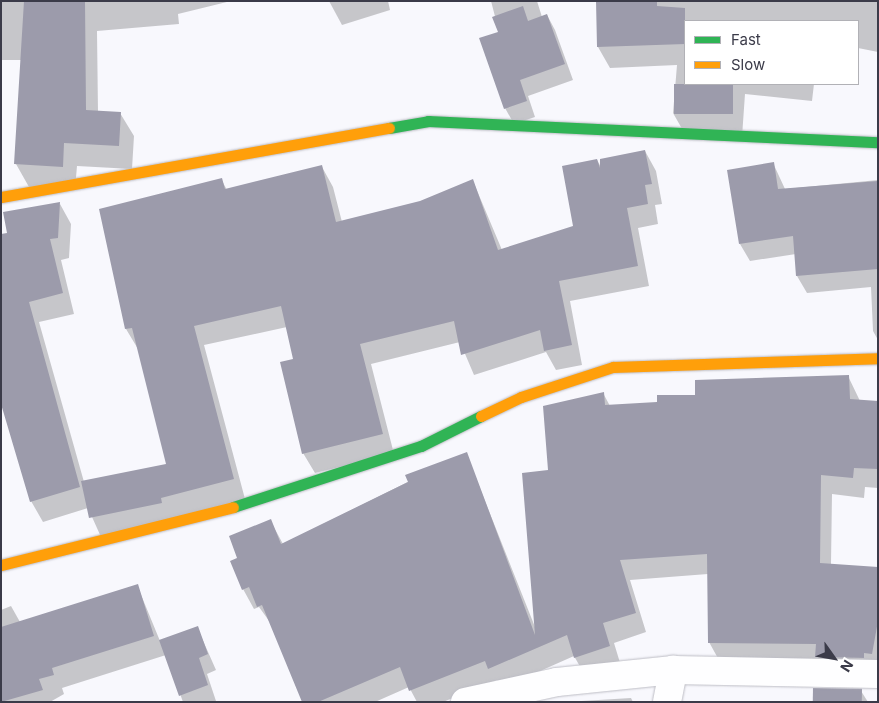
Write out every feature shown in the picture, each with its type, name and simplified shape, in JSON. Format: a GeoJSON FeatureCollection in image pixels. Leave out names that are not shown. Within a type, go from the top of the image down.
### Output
{"type":"FeatureCollection","features":[{"type":"Feature","properties":{"kind":"street"},"geometry":{"type":"LineString","coordinates":[[1,197],[428,121],[878,142]]}},
{"type":"Feature","properties":{"kind":"street"},"geometry":{"type":"LineString","coordinates":[[1,565],[253,501],[421,446],[521,397],[613,367],[878,358]]}},
{"type":"Feature","properties":{"kind":"street"},"geometry":{"type":"LineString","coordinates":[[465,702],[557,682],[673,670],[878,674]]}},
{"type":"Feature","properties":{"kind":"street"},"geometry":{"type":"LineString","coordinates":[[667,702],[673,670]]}},
{"type":"Feature","properties":{"kind":"building"},"geometry":{"type":"Polygon","coordinates":[[[24,1],[85,1],[86,110],[121,112],[119,146],[64,143],[63,167],[14,164],[24,1]]]}},
{"type":"Feature","properties":{"kind":"building"},"geometry":{"type":"Polygon","coordinates":[[[596,1],[657,1],[657,6],[685,8],[684,44],[597,47],[596,1]]]}},
{"type":"Feature","properties":{"kind":"building"},"geometry":{"type":"Polygon","coordinates":[[[523,6],[528,21],[547,14],[565,64],[520,80],[527,101],[504,109],[479,38],[498,32],[492,17],[523,6]]]}},
{"type":"Feature","properties":{"kind":"building"},"geometry":{"type":"Polygon","coordinates":[[[674,84],[733,85],[733,114],[674,114],[674,84]]]}},
{"type":"Feature","properties":{"kind":"building"},"geometry":{"type":"Polygon","coordinates":[[[645,150],[652,184],[645,185],[648,204],[627,208],[638,266],[559,281],[572,345],[544,351],[540,330],[461,355],[454,321],[360,344],[383,434],[302,454],[280,362],[293,359],[281,306],[194,326],[234,479],[161,498],[162,503],[89,518],[81,481],[166,464],[132,328],[125,329],[99,209],[222,178],[225,189],[322,165],[336,222],[420,201],[473,179],[498,250],[573,226],[562,166],[597,159],[600,168],[600,159],[645,150]]]}},
{"type":"Feature","properties":{"kind":"building"},"geometry":{"type":"Polygon","coordinates":[[[774,162],[778,189],[878,181],[878,269],[796,276],[793,236],[739,244],[727,170],[774,162]]]}},
{"type":"Feature","properties":{"kind":"building"},"geometry":{"type":"Polygon","coordinates":[[[60,202],[58,238],[50,239],[63,293],[29,302],[80,487],[30,502],[1,404],[1,234],[7,233],[3,212],[60,202]]]}},
{"type":"Feature","properties":{"kind":"building"},"geometry":{"type":"Polygon","coordinates":[[[849,375],[850,399],[878,401],[878,469],[854,468],[853,478],[821,475],[820,563],[878,567],[878,621],[872,654],[864,653],[864,658],[815,657],[816,644],[708,643],[707,554],[620,560],[636,613],[603,623],[610,646],[574,658],[567,635],[488,669],[485,661],[409,691],[400,667],[318,702],[302,702],[262,605],[257,607],[249,587],[242,590],[230,561],[237,558],[229,536],[271,519],[281,544],[408,482],[405,475],[467,452],[535,635],[522,473],[548,470],[543,406],[604,392],[605,405],[657,402],[657,395],[695,395],[695,380],[849,375]]]}},
{"type":"Feature","properties":{"kind":"building"},"geometry":{"type":"Polygon","coordinates":[[[138,584],[154,636],[52,668],[54,675],[39,679],[43,690],[1,702],[1,627],[138,584]]]}},
{"type":"Feature","properties":{"kind":"building"},"geometry":{"type":"Polygon","coordinates":[[[198,626],[208,654],[199,658],[208,685],[179,696],[159,640],[198,626]]]}},
{"type":"Feature","properties":{"kind":"building"},"geometry":{"type":"Polygon","coordinates":[[[813,688],[862,689],[862,702],[813,702],[813,688]]]}},
{"type":"Feature","properties":{"kind":"traffic: fast"},"geometry":{"type":"LineString","coordinates":[[389,128],[428,121],[878,142]]}},
{"type":"Feature","properties":{"kind":"traffic: fast"},"geometry":{"type":"LineString","coordinates":[[233,507],[421,446],[481,416]]}},
{"type":"Feature","properties":{"kind":"traffic: slow"},"geometry":{"type":"LineString","coordinates":[[1,197],[389,128]]}},
{"type":"Feature","properties":{"kind":"traffic: slow"},"geometry":{"type":"LineString","coordinates":[[481,416],[521,397],[613,367],[878,358]]}},
{"type":"Feature","properties":{"kind":"traffic: slow"},"geometry":{"type":"LineString","coordinates":[[1,565],[233,507]]}}]}
